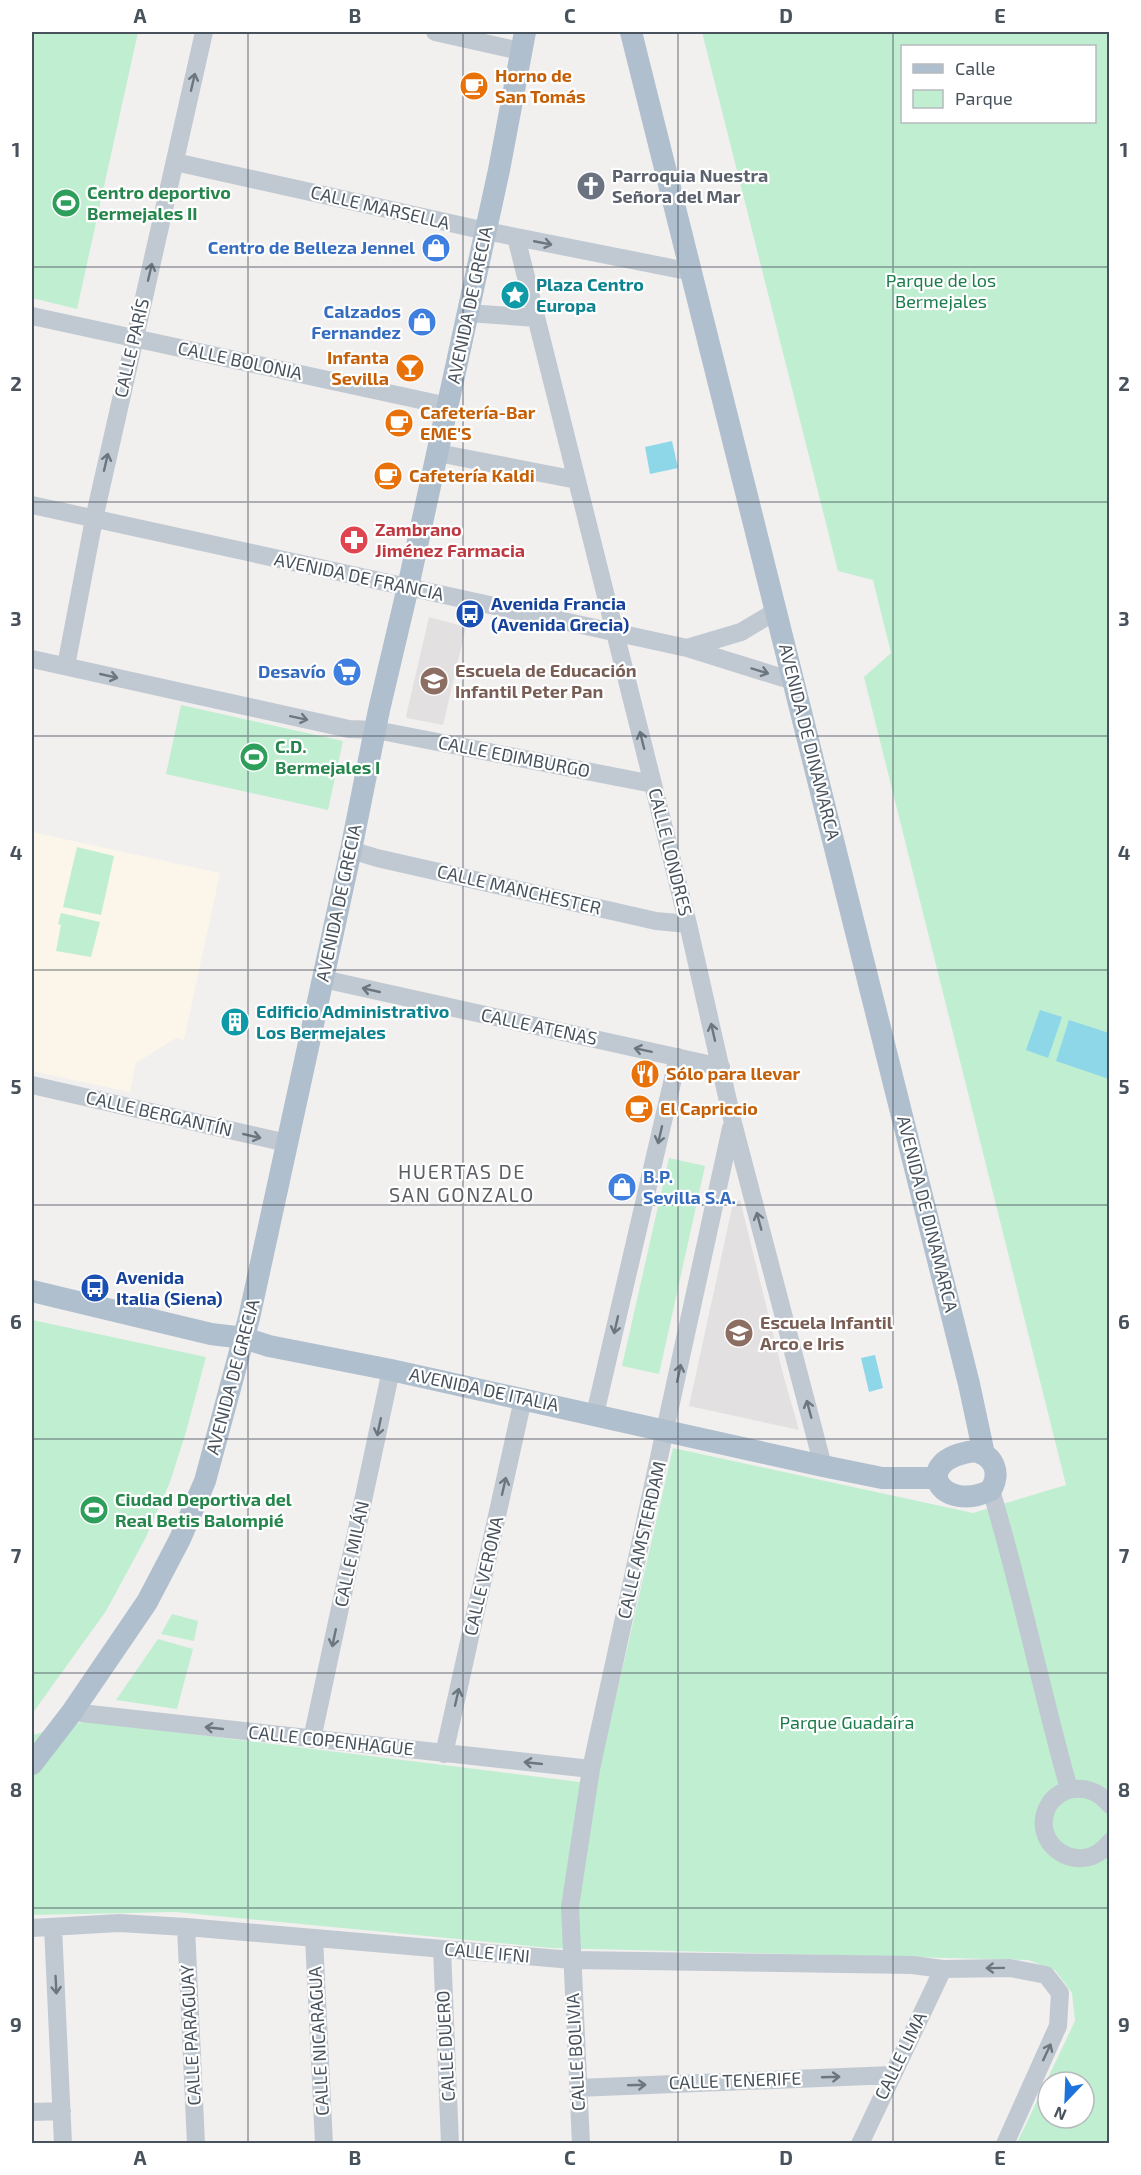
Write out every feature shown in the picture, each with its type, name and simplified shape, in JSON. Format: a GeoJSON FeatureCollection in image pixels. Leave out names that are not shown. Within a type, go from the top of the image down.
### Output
{"type":"FeatureCollection","features":[{"type":"Feature","properties":{"kind":"main road","name":"AVENIDA DE DINAMARCA"},"geometry":{"type":"LineString","coordinates":[[631,32],[969,1384],[984,1454]]}},
{"type":"Feature","properties":{"kind":"main road","name":"AVENIDA DE GRECIA"},"geometry":{"type":"LineString","coordinates":[[32,1764],[72,1712],[147,1602],[180,1539],[205,1481],[244,1338],[351,850],[379,710],[486,231],[523,41]]}},
{"type":"Feature","properties":{"kind":"main road","name":"AVENIDA DE ITALIA"},"geometry":{"type":"LineString","coordinates":[[32,1291],[211,1334],[244,1338],[269,1346],[596,1414],[823,1466],[882,1478],[937,1478]]}},
{"type":"Feature","properties":{"kind":"main road"},"geometry":{"type":"LineString","coordinates":[[975,1451],[984,1454],[990,1458],[996,1471],[991,1490],[981,1495],[964,1497],[955,1495],[940,1486],[937,1478],[938,1468],[942,1462],[962,1453],[975,1451]]}},
{"type":"Feature","properties":{"kind":"street","name":"CALLE PARÍS"},"geometry":{"type":"LineString","coordinates":[[66,666],[94,519],[204,32]]}},
{"type":"Feature","properties":{"kind":"street"},"geometry":{"type":"LineString","coordinates":[[435,32],[523,41]]}},
{"type":"Feature","properties":{"kind":"street","name":"CALLE MARSELLA"},"geometry":{"type":"LineString","coordinates":[[175,162],[486,231],[692,272]]}},
{"type":"Feature","properties":{"kind":"street","name":"CALLE LONDRES"},"geometry":{"type":"LineString","coordinates":[[516,237],[688,924],[732,1123],[823,1466]]}},
{"type":"Feature","properties":{"kind":"street"},"geometry":{"type":"LineString","coordinates":[[468,313],[536,318]]}},
{"type":"Feature","properties":{"kind":"street","name":"CALLE BOLONIA"},"geometry":{"type":"LineString","coordinates":[[32,316],[448,406]]}},
{"type":"Feature","properties":{"kind":"street"},"geometry":{"type":"LineString","coordinates":[[438,453],[577,480]]}},
{"type":"Feature","properties":{"kind":"street","name":"AVENIDA DE FRANCIA"},"geometry":{"type":"LineString","coordinates":[[32,505],[687,648],[793,681]]}},
{"type":"Feature","properties":{"kind":"street"},"geometry":{"type":"LineString","coordinates":[[737,664],[731,655],[730,643],[741,632],[776,611]]}},
{"type":"Feature","properties":{"kind":"street"},"geometry":{"type":"LineString","coordinates":[[687,648],[741,632]]}},
{"type":"Feature","properties":{"kind":"street","name":"CALLE EDIMBURGO"},"geometry":{"type":"LineString","coordinates":[[32,659],[349,729],[376,730],[653,784]]}},
{"type":"Feature","properties":{"kind":"street","name":"CALLE MANCHESTER"},"geometry":{"type":"LineString","coordinates":[[351,850],[377,858],[656,921],[688,924]]}},
{"type":"Feature","properties":{"kind":"street","name":"CALLE ATENAS"},"geometry":{"type":"LineString","coordinates":[[322,979],[721,1067]]}},
{"type":"Feature","properties":{"kind":"street"},"geometry":{"type":"LineString","coordinates":[[596,1414],[678,1057]]}},
{"type":"Feature","properties":{"kind":"street","name":"CALLE BERGANTÍN"},"geometry":{"type":"LineString","coordinates":[[32,1085],[286,1143]]}},
{"type":"Feature","properties":{"kind":"street","name":"CALLE AMSTERDAM"},"geometry":{"type":"LineString","coordinates":[[572,1960],[570,1908],[591,1769],[732,1123]]}},
{"type":"Feature","properties":{"kind":"street","name":"CALLE MILÁN"},"geometry":{"type":"LineString","coordinates":[[312,1739],[392,1370]]}},
{"type":"Feature","properties":{"kind":"street","name":"CALLE VERONA"},"geometry":{"type":"LineString","coordinates":[[444,1754],[524,1399]]}},
{"type":"Feature","properties":{"kind":"street"},"geometry":{"type":"LineString","coordinates":[[991,1490],[1006,1539],[1069,1789]]}},
{"type":"Feature","properties":{"kind":"street","name":"CALLE COPENHAGUE"},"geometry":{"type":"LineString","coordinates":[[72,1712],[591,1769]]}},
{"type":"Feature","properties":{"kind":"street"},"geometry":{"type":"LineString","coordinates":[[1110,1805],[1093,1791],[1081,1788],[1069,1789],[1052,1801],[1046,1811],[1045,1832],[1049,1842],[1065,1856],[1075,1859],[1096,1855],[1110,1842]]}},
{"type":"Feature","properties":{"kind":"street","name":"CALLE IFNI"},"geometry":{"type":"LineString","coordinates":[[32,1928],[119,1923],[572,1960],[912,1965],[943,1969],[1010,1968],[1046,1975],[1060,1993],[1058,2026],[1005,2144]]}},
{"type":"Feature","properties":{"kind":"street"},"geometry":{"type":"LineString","coordinates":[[53,1927],[63,2144]]}},
{"type":"Feature","properties":{"kind":"street","name":"CALLE PARAGUAY"},"geometry":{"type":"LineString","coordinates":[[186,1927],[196,2144]]}},
{"type":"Feature","properties":{"kind":"street","name":"CALLE NICARAGUA"},"geometry":{"type":"LineString","coordinates":[[314,1938],[324,2144]]}},
{"type":"Feature","properties":{"kind":"street","name":"CALLE DUERO"},"geometry":{"type":"LineString","coordinates":[[442,1949],[450,2144]]}},
{"type":"Feature","properties":{"kind":"street","name":"CALLE BOLIVIA"},"geometry":{"type":"LineString","coordinates":[[572,1960],[581,2144]]}},
{"type":"Feature","properties":{"kind":"street","name":"CALLE LIMA"},"geometry":{"type":"LineString","coordinates":[[860,2144],[943,1969]]}},
{"type":"Feature","properties":{"kind":"street","name":"CALLE TENERIFE"},"geometry":{"type":"LineString","coordinates":[[578,2088],[892,2075]]}},
{"type":"Feature","properties":{"kind":"street"},"geometry":{"type":"LineString","coordinates":[[32,2112],[62,2111]]}},
{"type":"Feature","properties":{"kind":"shaded area","name":"Escuela de Educación Infantil Peter Pan"},"geometry":{"type":"Polygon","coordinates":[[[429,617],[466,627],[443,725],[406,716],[429,617]]]}},
{"type":"Feature","properties":{"kind":"shaded area"},"geometry":{"type":"Polygon","coordinates":[[[32,832],[220,873],[184,1040],[176,1038],[136,1063],[130,1092],[32,1071],[32,832]]]}},
{"type":"Feature","properties":{"kind":"shaded area","name":"Escuela Infantil Arco e Iris"},"geometry":{"type":"Polygon","coordinates":[[[740,1200],[799,1430],[689,1406],[733,1203],[740,1200]]]}},
{"type":"Feature","properties":{"kind":"green space","name":"Centro deportivo Bermejales II"},"geometry":{"type":"Polygon","coordinates":[[[32,32],[138,32],[77,309],[32,298],[32,32]]]}},
{"type":"Feature","properties":{"kind":"green space"},"geometry":{"type":"Polygon","coordinates":[[[702,32],[1109,32],[1109,2143],[1017,2143],[1036,2103],[1036,2130],[1096,2130],[1096,2070],[1052,2070],[1075,2021],[1072,1993],[1055,1970],[1028,1960],[551,1948],[176,1912],[32,1915],[32,1735],[87,1721],[596,1784],[673,1448],[973,1513],[1066,1485],[864,677],[891,653],[873,580],[838,571],[702,32]]]}},
{"type":"Feature","properties":{"kind":"green space","name":"C.D. Bermejales I"},"geometry":{"type":"Polygon","coordinates":[[[181,705],[343,741],[328,810],[166,774],[181,705]]]}},
{"type":"Feature","properties":{"kind":"green space"},"geometry":{"type":"Polygon","coordinates":[[[77,847],[114,856],[101,915],[63,907],[77,847]]]}},
{"type":"Feature","properties":{"kind":"green space"},"geometry":{"type":"Polygon","coordinates":[[[61,913],[100,922],[91,957],[56,951],[61,913]]]}},
{"type":"Feature","properties":{"kind":"green space"},"geometry":{"type":"Polygon","coordinates":[[[669,1158],[705,1166],[659,1374],[622,1366],[669,1158]]]}},
{"type":"Feature","properties":{"kind":"green space","name":"Ciudad Deportiva del Real Betis Balompié"},"geometry":{"type":"Polygon","coordinates":[[[32,1320],[206,1357],[170,1482],[145,1539],[106,1611],[32,1714],[32,1320]]]}},
{"type":"Feature","properties":{"kind":"green space"},"geometry":{"type":"Polygon","coordinates":[[[172,1614],[198,1621],[194,1641],[161,1634],[172,1614]]]}},
{"type":"Feature","properties":{"kind":"green space"},"geometry":{"type":"Polygon","coordinates":[[[158,1639],[193,1649],[177,1709],[116,1700],[158,1639]]]}},
{"type":"Feature","properties":{"kind":"water"},"geometry":{"type":"Polygon","coordinates":[[[672,441],[678,468],[650,474],[645,447],[672,441]]]}},
{"type":"Feature","properties":{"kind":"water"},"geometry":{"type":"Polygon","coordinates":[[[1040,1010],[1062,1017],[1048,1058],[1026,1050],[1040,1010]]]}},
{"type":"Feature","properties":{"kind":"water"},"geometry":{"type":"Polygon","coordinates":[[[1069,1020],[1109,1033],[1109,1079],[1056,1061],[1069,1020]]]}},
{"type":"Feature","properties":{"kind":"water"},"geometry":{"type":"Polygon","coordinates":[[[875,1355],[883,1388],[869,1392],[861,1358],[875,1355]]]}},
{"type":"Feature","properties":{"kind":"place","name":"Horno de San Tomás"},"geometry":{"type":"Point","coordinates":[474,86]}},
{"type":"Feature","properties":{"kind":"place","name":"Parroquia Nuestra Señora del Mar"},"geometry":{"type":"Point","coordinates":[591,186]}},
{"type":"Feature","properties":{"kind":"place","name":"Centro deportivo Bermejales II"},"geometry":{"type":"Point","coordinates":[66,203]}},
{"type":"Feature","properties":{"kind":"place","name":"Centro de Belleza Jennel"},"geometry":{"type":"Point","coordinates":[436,248]}},
{"type":"Feature","properties":{"kind":"place","name":"Plaza Centro Europa"},"geometry":{"type":"Point","coordinates":[515,295]}},
{"type":"Feature","properties":{"kind":"place","name":"Calzados Fernandez"},"geometry":{"type":"Point","coordinates":[422,322]}},
{"type":"Feature","properties":{"kind":"place","name":"Infanta Sevilla"},"geometry":{"type":"Point","coordinates":[410,368]}},
{"type":"Feature","properties":{"kind":"place","name":"Cafetería-Bar EME'S"},"geometry":{"type":"Point","coordinates":[399,423]}},
{"type":"Feature","properties":{"kind":"place","name":"Cafetería Kaldi"},"geometry":{"type":"Point","coordinates":[388,476]}},
{"type":"Feature","properties":{"kind":"place","name":"Zambrano Jiménez Farmacia"},"geometry":{"type":"Point","coordinates":[354,540]}},
{"type":"Feature","properties":{"kind":"place","name":"Avenida Francia (Avenida Grecia)"},"geometry":{"type":"Point","coordinates":[470,614]}},
{"type":"Feature","properties":{"kind":"place","name":"Desavío"},"geometry":{"type":"Point","coordinates":[347,672]}},
{"type":"Feature","properties":{"kind":"place","name":"Escuela de Educación Infantil Peter Pan"},"geometry":{"type":"Point","coordinates":[434,681]}},
{"type":"Feature","properties":{"kind":"place","name":"C.D. Bermejales I"},"geometry":{"type":"Point","coordinates":[254,757]}},
{"type":"Feature","properties":{"kind":"place","name":"Edificio Administrativo Los Bermejales"},"geometry":{"type":"Point","coordinates":[235,1022]}},
{"type":"Feature","properties":{"kind":"place","name":"Sólo para llevar"},"geometry":{"type":"Point","coordinates":[645,1074]}},
{"type":"Feature","properties":{"kind":"place","name":"El Capriccio"},"geometry":{"type":"Point","coordinates":[639,1109]}},
{"type":"Feature","properties":{"kind":"place","name":"B.P. Sevilla S.A."},"geometry":{"type":"Point","coordinates":[622,1187]}},
{"type":"Feature","properties":{"kind":"place","name":"Avenida Italia (Siena)"},"geometry":{"type":"Point","coordinates":[95,1288]}},
{"type":"Feature","properties":{"kind":"place","name":"Escuela Infantil Arco e Iris"},"geometry":{"type":"Point","coordinates":[739,1333]}},
{"type":"Feature","properties":{"kind":"place","name":"Ciudad Deportiva del Real Betis Balompié"},"geometry":{"type":"Point","coordinates":[94,1510]}},
{"type":"Feature","properties":{"kind":"district","name":"HUERTAS DE SAN GONZALO"},"geometry":{"type":"Point","coordinates":[462,1184]}},
{"type":"Feature","properties":{"kind":"park label","name":"Parque de los Bermejales"},"geometry":{"type":"Point","coordinates":[941,291]}},
{"type":"Feature","properties":{"kind":"park label","name":"Parque Guadaíra"},"geometry":{"type":"Point","coordinates":[847,1723]}}]}
